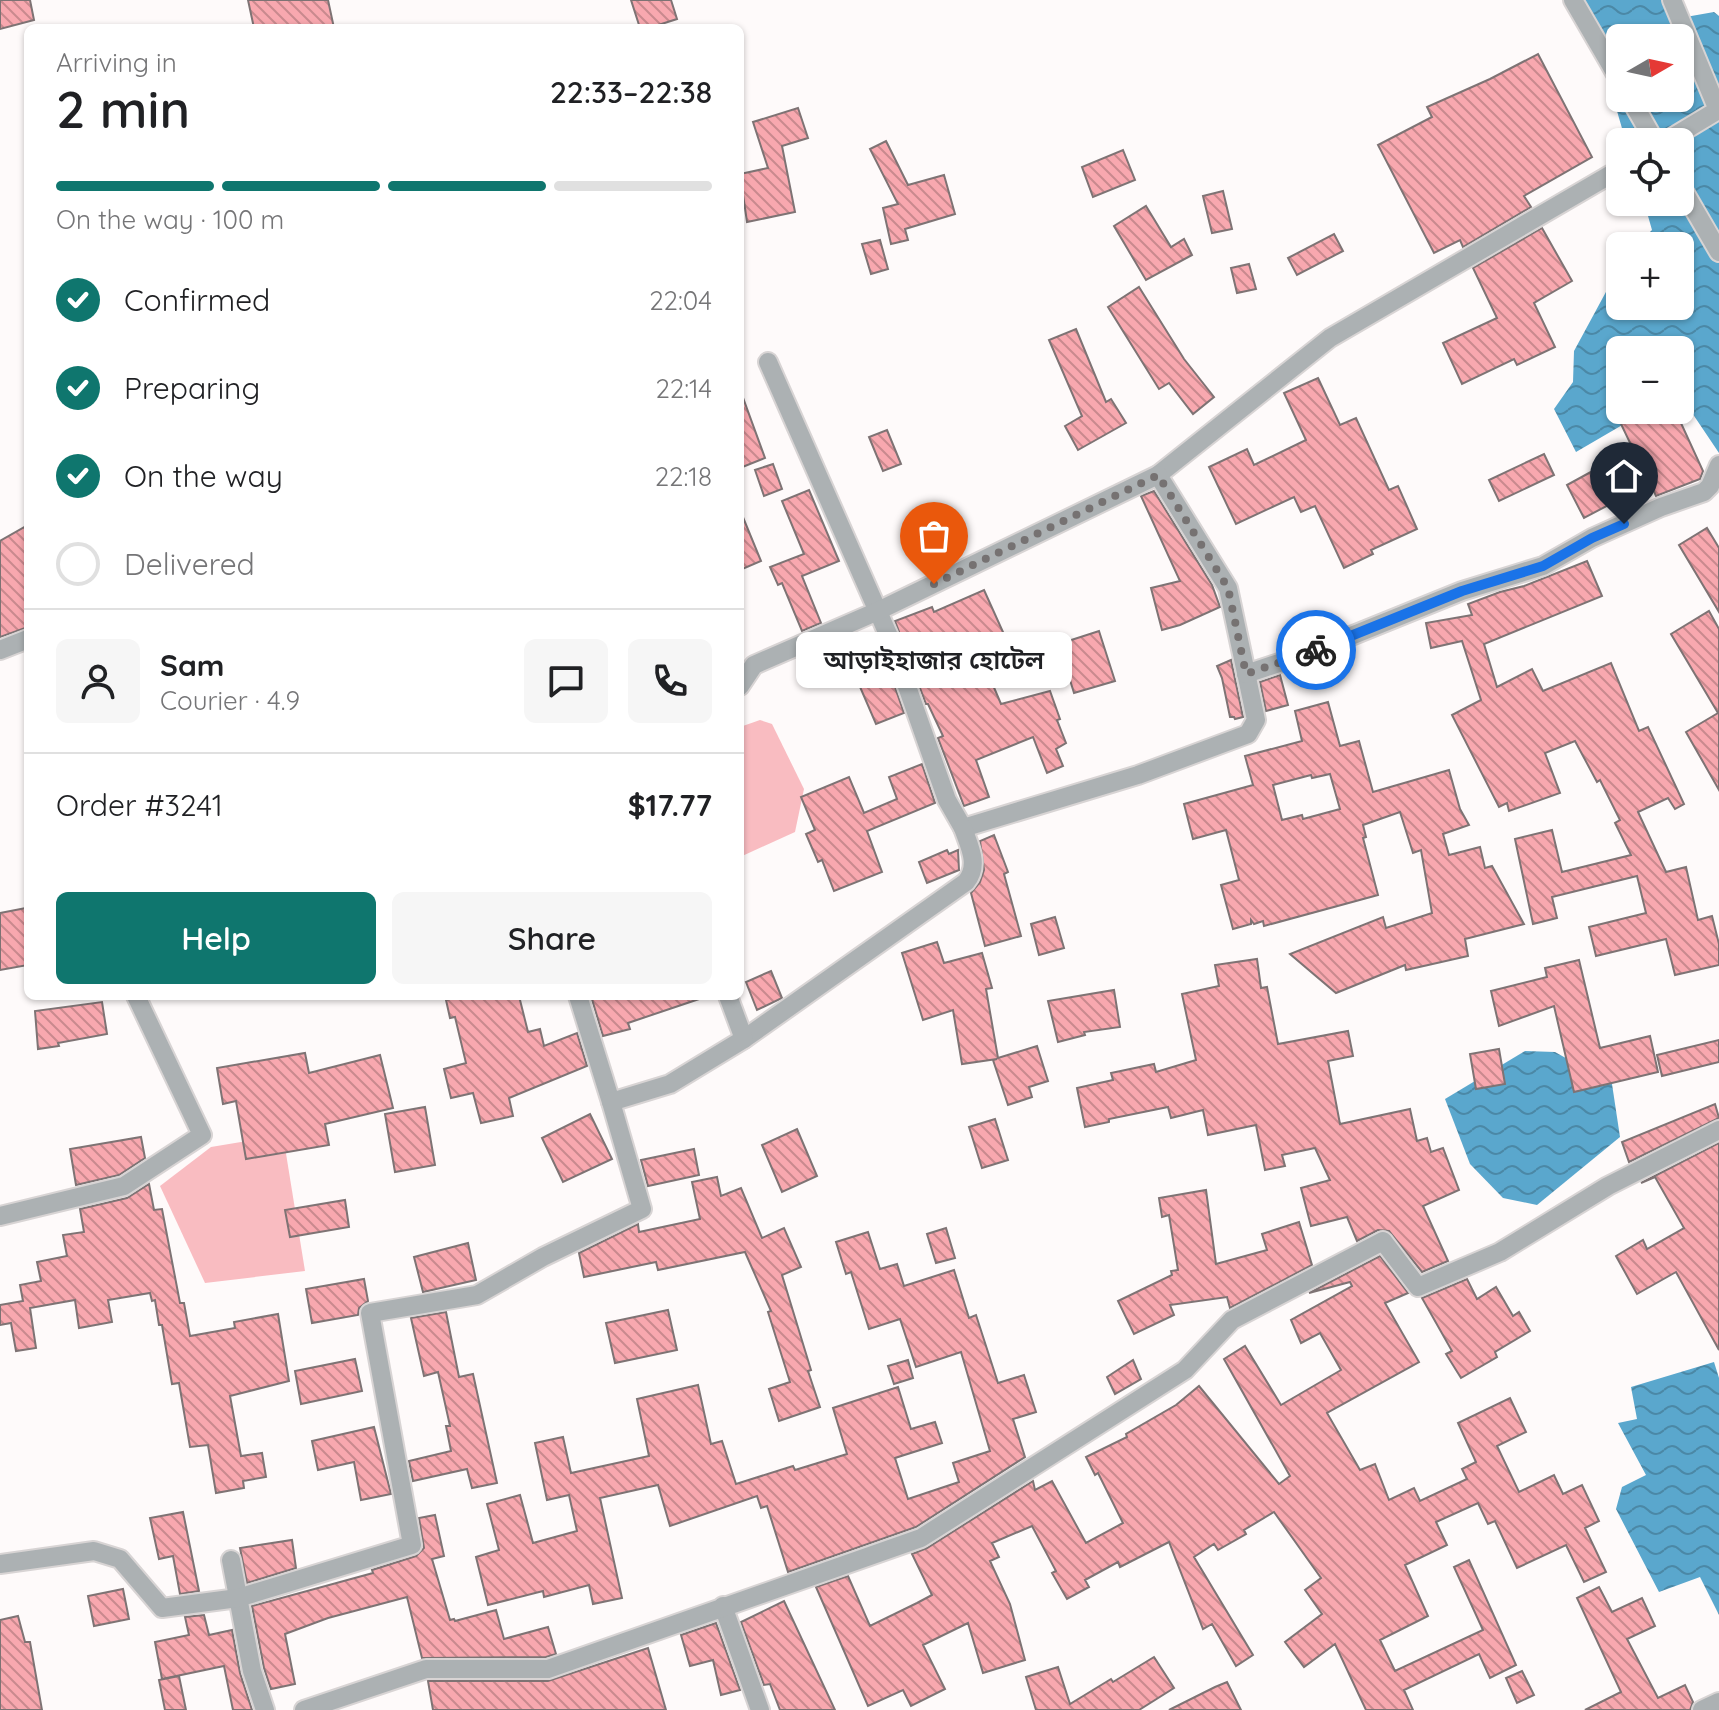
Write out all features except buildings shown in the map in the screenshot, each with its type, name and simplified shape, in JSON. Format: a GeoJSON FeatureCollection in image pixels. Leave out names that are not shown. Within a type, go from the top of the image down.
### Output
{"type":"FeatureCollection","features":[{"type":"Feature","properties":{"kind":"street"},"geometry":{"type":"LineString","coordinates":[[1573,0],[1606,57]]}},
{"type":"Feature","properties":{"kind":"street"},"geometry":{"type":"LineString","coordinates":[[1672,0],[1718,110],[1688,128]]}},
{"type":"Feature","properties":{"kind":"street"},"geometry":{"type":"LineString","coordinates":[[744,680],[754,665],[878,611],[1158,475],[1330,338],[1606,177]]}},
{"type":"Feature","properties":{"kind":"street"},"geometry":{"type":"LineString","coordinates":[[1694,209],[1719,252]]}},
{"type":"Feature","properties":{"kind":"street"},"geometry":{"type":"LineString","coordinates":[[611,1102],[670,1084],[744,1039],[966,882],[973,873],[974,863],[963,828],[947,800],[878,611],[768,362]]}},
{"type":"Feature","properties":{"kind":"street"},"geometry":{"type":"LineString","coordinates":[[1246,674],[1309,653],[1462,591],[1543,566],[1592,538],[1661,507],[1704,492],[1719,465]]}},
{"type":"Feature","properties":{"kind":"street"},"geometry":{"type":"LineString","coordinates":[[963,828],[1138,775],[1248,734],[1256,720],[1228,588],[1158,475]]}},
{"type":"Feature","properties":{"kind":"street"},"geometry":{"type":"LineString","coordinates":[[0,650],[24,641]]}},
{"type":"Feature","properties":{"kind":"street"},"geometry":{"type":"LineString","coordinates":[[0,1216],[124,1186],[202,1135],[138,1000]]}},
{"type":"Feature","properties":{"kind":"street"},"geometry":{"type":"LineString","coordinates":[[0,1564],[94,1551],[120,1559],[162,1608],[238,1598],[412,1545],[370,1313],[477,1295],[543,1257],[642,1209],[579,1000]]}},
{"type":"Feature","properties":{"kind":"street"},"geometry":{"type":"LineString","coordinates":[[729,1000],[744,1039]]}},
{"type":"Feature","properties":{"kind":"street"},"geometry":{"type":"LineString","coordinates":[[304,1710],[426,1669],[548,1669],[921,1538],[1185,1370],[1232,1320],[1383,1241],[1418,1287],[1500,1252],[1608,1186],[1719,1130]]}},
{"type":"Feature","properties":{"kind":"street"},"geometry":{"type":"LineString","coordinates":[[231,1560],[252,1671],[265,1710]]}},
{"type":"Feature","properties":{"kind":"street"},"geometry":{"type":"LineString","coordinates":[[723,1606],[760,1710]]}},
{"type":"Feature","properties":{"kind":"street"},"geometry":{"type":"LineString","coordinates":[[1702,1710],[1719,1702]]}},
{"type":"Feature","properties":{"kind":"shaded area"},"geometry":{"type":"Polygon","coordinates":[[[760,720],[772,724],[804,789],[795,832],[744,855],[744,726],[760,720]]]}},
{"type":"Feature","properties":{"kind":"shaded area"},"geometry":{"type":"Polygon","coordinates":[[[283,1135],[305,1271],[205,1283],[160,1186],[211,1147],[283,1135]]]}},
{"type":"Feature","properties":{"kind":"water"},"geometry":{"type":"Polygon","coordinates":[[[1578,0],[1667,0],[1680,18],[1714,12],[1719,16],[1719,453],[1694,416],[1694,336],[1606,336],[1606,424],[1624,424],[1576,452],[1554,409],[1573,382],[1574,351],[1606,292],[1606,320],[1694,320],[1694,232],[1650,232],[1648,216],[1694,216],[1694,128],[1622,128],[1617,112],[1694,112],[1694,24],[1606,24],[1606,73],[1596,39],[1578,0]]]}},
{"type":"Feature","properties":{"kind":"water"},"geometry":{"type":"Polygon","coordinates":[[[1525,1051],[1555,1052],[1612,1084],[1620,1137],[1537,1205],[1503,1198],[1470,1164],[1445,1099],[1525,1051]]]}},
{"type":"Feature","properties":{"kind":"water"},"geometry":{"type":"Polygon","coordinates":[[[1714,1362],[1719,1378],[1719,1615],[1700,1577],[1659,1592],[1616,1509],[1622,1487],[1646,1475],[1618,1423],[1637,1419],[1631,1387],[1714,1362]]]}},
{"type":"Feature","properties":{"kind":"way so far"},"geometry":{"type":"LineString","coordinates":[[934,584],[1158,475],[1228,588],[1246,674],[1316,650]]}},
{"type":"Feature","properties":{"kind":"place","name":"আড়াইহাজার হোটেল"},"geometry":{"type":"Point","coordinates":[934,584]}},
{"type":"Feature","properties":{"kind":"route"},"geometry":{"type":"LineString","coordinates":[[1316,650],[1462,591],[1543,566],[1624,524]]}}]}
